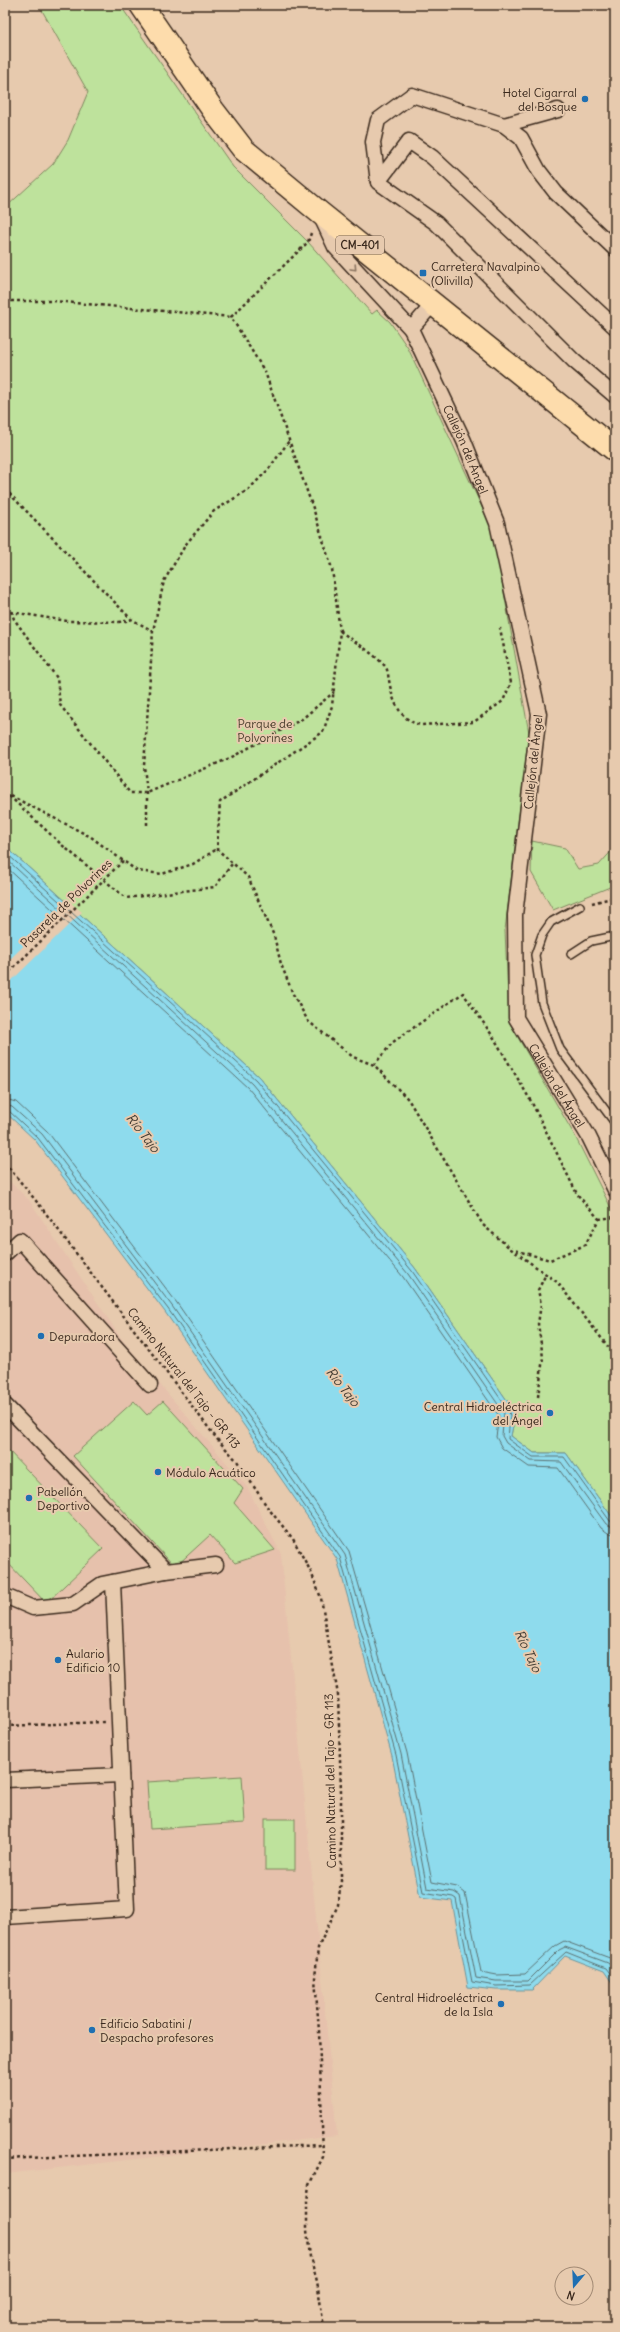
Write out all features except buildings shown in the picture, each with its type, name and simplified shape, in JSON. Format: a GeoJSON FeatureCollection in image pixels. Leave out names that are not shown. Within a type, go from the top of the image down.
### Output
{"type":"FeatureCollection","features":[{"type":"Feature","properties":{"kind":"main road","name":"CM-401"},"geometry":{"type":"LineString","coordinates":[[141,5],[213,110],[243,149],[318,212],[615,450]]}},
{"type":"Feature","properties":{"kind":"street"},"geometry":{"type":"LineString","coordinates":[[615,249],[556,193],[539,171],[521,138],[504,125],[412,95],[378,120],[373,142],[378,182],[436,223],[574,361],[615,396]]}},
{"type":"Feature","properties":{"kind":"street"},"geometry":{"type":"LineString","coordinates":[[504,125],[558,110]]}},
{"type":"Feature","properties":{"kind":"street"},"geometry":{"type":"LineString","coordinates":[[378,182],[409,141],[432,157],[615,327]]}},
{"type":"Feature","properties":{"kind":"street","name":"Callejón del Ángel"},"geometry":{"type":"LineString","coordinates":[[318,212],[335,247],[411,329],[464,441],[497,523],[539,714],[515,915],[516,1018],[589,1137],[615,1190]]}},
{"type":"Feature","properties":{"kind":"street"},"geometry":{"type":"LineString","coordinates":[[411,329],[433,304]]}},
{"type":"Feature","properties":{"kind":"street"},"geometry":{"type":"LineString","coordinates":[[5,1254],[20,1240],[150,1385]]}},
{"type":"Feature","properties":{"kind":"street"},"geometry":{"type":"LineString","coordinates":[[5,1405],[166,1571]]}},
{"type":"Feature","properties":{"kind":"street"},"geometry":{"type":"LineString","coordinates":[[5,1596],[33,1608],[73,1604],[102,1584],[166,1571],[216,1565]]}},
{"type":"Feature","properties":{"kind":"street"},"geometry":{"type":"LineString","coordinates":[[5,1917],[127,1909],[113,1582]]}},
{"type":"Feature","properties":{"kind":"street"},"geometry":{"type":"LineString","coordinates":[[5,1780],[121,1775]]}},
{"type":"Feature","properties":{"kind":"lane"},"geometry":{"type":"LineString","coordinates":[[580,906],[551,922],[542,935],[535,955],[542,1003],[560,1049],[615,1124]]}},
{"type":"Feature","properties":{"kind":"lane"},"geometry":{"type":"LineString","coordinates":[[571,954],[591,942],[615,936]]}},
{"type":"Feature","properties":{"kind":"path"},"geometry":{"type":"LineString","coordinates":[[5,301],[53,302],[231,317],[308,242],[318,212]]}},
{"type":"Feature","properties":{"kind":"path"},"geometry":{"type":"LineString","coordinates":[[231,317],[265,372],[289,440],[332,569],[340,631],[332,706],[323,732],[220,802],[217,849],[248,877],[274,936],[281,964],[293,994],[308,1022],[352,1056],[374,1065],[408,1099],[483,1225],[511,1249],[557,1282],[614,1354]]}},
{"type":"Feature","properties":{"kind":"path"},"geometry":{"type":"LineString","coordinates":[[147,825],[147,793],[144,766],[153,631],[164,581],[186,544],[214,511],[253,485],[268,470],[289,440]]}},
{"type":"Feature","properties":{"kind":"path"},"geometry":{"type":"LineString","coordinates":[[5,489],[131,619],[153,631]]}},
{"type":"Feature","properties":{"kind":"path"},"geometry":{"type":"LineString","coordinates":[[5,611],[66,621],[119,622],[131,619]]}},
{"type":"Feature","properties":{"kind":"path"},"geometry":{"type":"LineString","coordinates":[[11,611],[14,619],[57,678],[60,705],[130,793],[147,793],[230,758],[302,719],[334,692]]}},
{"type":"Feature","properties":{"kind":"path"},"geometry":{"type":"LineString","coordinates":[[340,631],[368,650],[386,667],[391,696],[401,713],[413,723],[421,725],[474,722],[503,701],[511,683],[500,628]]}},
{"type":"Feature","properties":{"kind":"path"},"geometry":{"type":"LineString","coordinates":[[5,792],[62,844],[126,898],[215,887],[232,864]]}},
{"type":"Feature","properties":{"kind":"path"},"geometry":{"type":"LineString","coordinates":[[8,795],[91,837],[137,871],[162,874],[193,864],[217,849]]}},
{"type":"Feature","properties":{"kind":"path","name":"Pasarela de Polvorines"},"geometry":{"type":"LineString","coordinates":[[5,976],[123,861]]}},
{"type":"Feature","properties":{"kind":"path"},"geometry":{"type":"LineString","coordinates":[[580,906],[615,897]]}},
{"type":"Feature","properties":{"kind":"path"},"geometry":{"type":"LineString","coordinates":[[374,1065],[392,1042],[462,993],[494,1038],[532,1103],[577,1194],[599,1219]]}},
{"type":"Feature","properties":{"kind":"path","name":"Camino Natural del Tajo - GR 113"},"geometry":{"type":"LineString","coordinates":[[5,1163],[41,1207],[212,1433],[237,1460],[268,1508],[293,1539],[311,1572],[321,1598],[338,1695],[341,1792],[341,1881],[338,1905],[318,1948],[315,1978],[319,2031],[323,2158],[309,2185],[306,2230],[324,2327]]}},
{"type":"Feature","properties":{"kind":"path"},"geometry":{"type":"LineString","coordinates":[[599,1219],[615,1217]]}},
{"type":"Feature","properties":{"kind":"path"},"geometry":{"type":"LineString","coordinates":[[511,1249],[550,1260],[584,1245],[599,1219]]}},
{"type":"Feature","properties":{"kind":"path"},"geometry":{"type":"LineString","coordinates":[[538,1396],[543,1357],[538,1324],[541,1304],[538,1290],[546,1274]]}},
{"type":"Feature","properties":{"kind":"path"},"geometry":{"type":"LineString","coordinates":[[5,1726],[119,1721]]}},
{"type":"Feature","properties":{"kind":"path"},"geometry":{"type":"LineString","coordinates":[[5,2159],[322,2145]]}},
{"type":"Feature","properties":{"kind":"shaded area"},"geometry":{"type":"Polygon","coordinates":[[[5,1177],[29,1200],[123,1341],[247,1487],[281,1554],[337,2136],[5,2174],[5,1177]]]}},
{"type":"Feature","properties":{"kind":"green space","name":"Parque de Polvorines"},"geometry":{"type":"Polygon","coordinates":[[[39,5],[120,5],[233,167],[308,242],[372,314],[377,310],[390,322],[408,348],[493,531],[529,733],[505,930],[509,1022],[575,1136],[615,1216],[615,1521],[566,1453],[534,1453],[511,1436],[515,1415],[513,1409],[415,1268],[259,1077],[5,846],[5,208],[53,164],[68,140],[88,92],[39,5]]]}},
{"type":"Feature","properties":{"kind":"green space"},"geometry":{"type":"Polygon","coordinates":[[[532,841],[565,848],[578,869],[599,865],[615,847],[615,885],[553,910],[531,872],[532,841]]]}},
{"type":"Feature","properties":{"kind":"green space","name":"Módulo Acuático"},"geometry":{"type":"Polygon","coordinates":[[[134,1401],[147,1415],[163,1401],[243,1489],[234,1503],[275,1550],[235,1563],[210,1535],[175,1567],[73,1456],[134,1401]]]}},
{"type":"Feature","properties":{"kind":"green space","name":"Pabellón Deportivo"},"geometry":{"type":"Polygon","coordinates":[[[5,1447],[103,1549],[46,1603],[5,1560],[5,1447]]]}},
{"type":"Feature","properties":{"kind":"green space"},"geometry":{"type":"Polygon","coordinates":[[[242,1776],[245,1823],[150,1829],[147,1782],[242,1776]]]}},
{"type":"Feature","properties":{"kind":"green space"},"geometry":{"type":"Polygon","coordinates":[[[265,1819],[295,1819],[295,1870],[265,1870],[265,1819]]]}},
{"type":"Feature","properties":{"kind":"water","name":"Río Tajo"},"geometry":{"type":"Polygon","coordinates":[[[5,846],[259,1077],[415,1268],[513,1409],[515,1415],[511,1436],[534,1453],[566,1453],[615,1521],[615,1987],[604,1971],[565,1956],[532,1990],[496,1990],[468,1987],[452,1901],[420,1897],[392,1756],[337,1559],[165,1312],[35,1140],[5,1112],[5,846]]]}},
{"type":"Feature","properties":{"kind":"pier"},"geometry":{"type":"Polygon","coordinates":[[[69,901],[82,912],[5,987],[5,964],[69,901]]]}},
{"type":"Feature","properties":{"kind":"place","name":"Hotel Cigarral del Bosque"},"geometry":{"type":"Point","coordinates":[585,99]}},
{"type":"Feature","properties":{"kind":"place","name":"Carretera Navalpino (Olivilla)"},"geometry":{"type":"Point","coordinates":[423,273]}},
{"type":"Feature","properties":{"kind":"place","name":"Depuradora"},"geometry":{"type":"Point","coordinates":[41,1336]}},
{"type":"Feature","properties":{"kind":"place","name":"Central Hidroeléctrica del Ángel"},"geometry":{"type":"Point","coordinates":[550,1413]}},
{"type":"Feature","properties":{"kind":"place","name":"Módulo Acuático"},"geometry":{"type":"Point","coordinates":[158,1472]}},
{"type":"Feature","properties":{"kind":"place","name":"Pabellón Deportivo"},"geometry":{"type":"Point","coordinates":[29,1498]}},
{"type":"Feature","properties":{"kind":"place","name":"Aulario Edificio 10"},"geometry":{"type":"Point","coordinates":[58,1660]}},
{"type":"Feature","properties":{"kind":"place","name":"Central Hidroeléctrica de la Isla"},"geometry":{"type":"Point","coordinates":[501,2004]}},
{"type":"Feature","properties":{"kind":"place","name":"Edificio Sabatini / Despacho profesores"},"geometry":{"type":"Point","coordinates":[92,2030]}}]}
